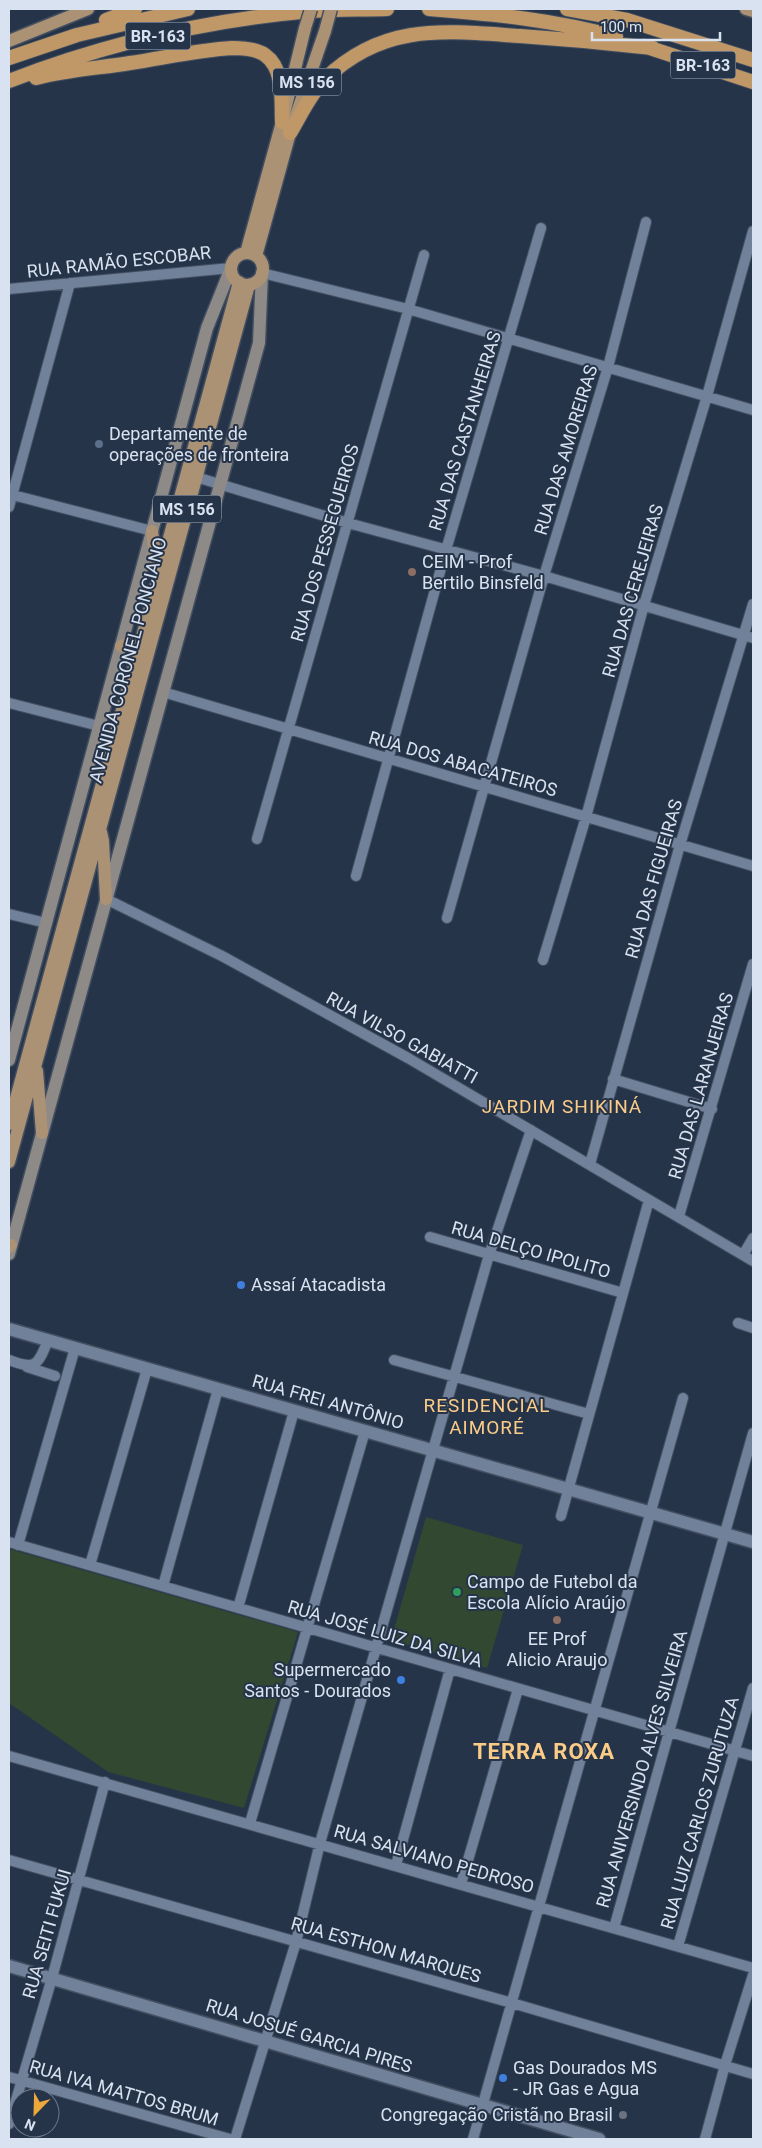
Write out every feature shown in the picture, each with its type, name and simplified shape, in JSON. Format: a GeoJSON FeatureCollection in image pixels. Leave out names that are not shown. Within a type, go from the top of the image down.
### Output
{"type":"FeatureCollection","features":[{"type":"Feature","properties":{"kind":"highway"},"geometry":{"type":"LineString","coordinates":[[77,35],[135,9]]}},
{"type":"Feature","properties":{"kind":"highway","name":"BR-163"},"geometry":{"type":"LineString","coordinates":[[9,58],[77,35],[188,9]]}},
{"type":"Feature","properties":{"kind":"highway","name":"BR-163"},"geometry":{"type":"LineString","coordinates":[[9,81],[86,53],[236,20],[312,11],[387,9]]}},
{"type":"Feature","properties":{"kind":"highway","name":"BR-163"},"geometry":{"type":"LineString","coordinates":[[430,9],[498,15],[580,28],[652,48],[753,82]]}},
{"type":"Feature","properties":{"kind":"highway","name":"BR-163"},"geometry":{"type":"LineString","coordinates":[[567,9],[584,10],[627,20],[753,60]]}},
{"type":"Feature","properties":{"kind":"highway"},"geometry":{"type":"LineString","coordinates":[[286,128],[326,78],[366,49],[395,38],[443,30],[652,48]]}},
{"type":"Feature","properties":{"kind":"highway"},"geometry":{"type":"LineString","coordinates":[[9,85],[71,71],[232,48],[250,49],[264,54],[277,71],[286,128]]}},
{"type":"Feature","properties":{"kind":"main road"},"geometry":{"type":"LineString","coordinates":[[9,41],[88,9]]}},
{"type":"Feature","properties":{"kind":"main road","name":"MS 156"},"geometry":{"type":"LineString","coordinates":[[286,128],[310,9]]}},
{"type":"Feature","properties":{"kind":"main road","name":"MS 156"},"geometry":{"type":"LineString","coordinates":[[286,128],[325,31],[331,9]]}},
{"type":"Feature","properties":{"kind":"main road"},"geometry":{"type":"LineString","coordinates":[[746,9],[753,11]]}},
{"type":"Feature","properties":{"kind":"main road"},"geometry":{"type":"LineString","coordinates":[[251,255],[286,128]]}},
{"type":"Feature","properties":{"kind":"main road"},"geometry":{"type":"LineString","coordinates":[[9,1060],[207,328],[234,260],[251,255]]}},
{"type":"Feature","properties":{"kind":"main road"},"geometry":{"type":"LineString","coordinates":[[10,1249],[259,343],[262,264],[251,255]]}},
{"type":"Feature","properties":{"kind":"main road"},"geometry":{"type":"LineString","coordinates":[[232,268],[233,276],[244,283],[257,281],[262,274]]}},
{"type":"Feature","properties":{"kind":"main road"},"geometry":{"type":"LineString","coordinates":[[121,646],[145,646],[158,578],[244,283]]}},
{"type":"Feature","properties":{"kind":"main road","name":"AVENIDA CORONEL PONCIANO"},"geometry":{"type":"LineString","coordinates":[[9,1124],[116,730],[145,646],[196,477],[244,283]]}},
{"type":"Feature","properties":{"kind":"main road"},"geometry":{"type":"LineString","coordinates":[[152,530],[158,578]]}},
{"type":"Feature","properties":{"kind":"main road","name":"AVENIDA CORONEL PONCIANO"},"geometry":{"type":"LineString","coordinates":[[37,1060],[104,813],[145,646]]}},
{"type":"Feature","properties":{"kind":"main road"},"geometry":{"type":"LineString","coordinates":[[100,828],[104,841],[106,899]]}},
{"type":"Feature","properties":{"kind":"main road"},"geometry":{"type":"LineString","coordinates":[[37,1060],[42,1133]]}},
{"type":"Feature","properties":{"kind":"main road"},"geometry":{"type":"LineString","coordinates":[[9,1162],[37,1060]]}},
{"type":"Feature","properties":{"kind":"street","name":"RUA DAS AMOREIRAS"},"geometry":{"type":"LineString","coordinates":[[447,918],[544,576],[608,366],[646,222]]}},
{"type":"Feature","properties":{"kind":"street","name":"RUA DAS CASTANHEIRAS"},"geometry":{"type":"LineString","coordinates":[[356,876],[446,550],[541,228]]}},
{"type":"Feature","properties":{"kind":"street","name":"RUA DAS CEREJEIRAS"},"geometry":{"type":"LineString","coordinates":[[543,960],[586,817],[644,605],[708,396],[753,231]]}},
{"type":"Feature","properties":{"kind":"street","name":"RUA DOS PESSEGUEIROS"},"geometry":{"type":"LineString","coordinates":[[257,839],[424,254]]}},
{"type":"Feature","properties":{"kind":"street","name":"RUA RAMÃO ESCOBAR"},"geometry":{"type":"LineString","coordinates":[[9,289],[232,268]]}},
{"type":"Feature","properties":{"kind":"street"},"geometry":{"type":"LineString","coordinates":[[262,274],[408,309],[753,410]]}},
{"type":"Feature","properties":{"kind":"street"},"geometry":{"type":"LineString","coordinates":[[9,507],[10,495],[70,283]]}},
{"type":"Feature","properties":{"kind":"street"},"geometry":{"type":"LineString","coordinates":[[196,477],[348,523],[544,576],[749,636]]}},
{"type":"Feature","properties":{"kind":"street"},"geometry":{"type":"LineString","coordinates":[[10,495],[152,530]]}},
{"type":"Feature","properties":{"kind":"street","name":"RUA DAS FIGUEIRAS"},"geometry":{"type":"LineString","coordinates":[[590,1164],[612,1079],[680,845],[749,636],[753,604]]}},
{"type":"Feature","properties":{"kind":"street","name":"RUA DOS ABACATEIROS"},"geometry":{"type":"LineString","coordinates":[[163,692],[753,866]]}},
{"type":"Feature","properties":{"kind":"street"},"geometry":{"type":"LineString","coordinates":[[9,703],[99,726]]}},
{"type":"Feature","properties":{"kind":"street","name":"RUA VILSO GABIATTI"},"geometry":{"type":"LineString","coordinates":[[106,899],[222,956],[408,1058],[753,1261]]}},
{"type":"Feature","properties":{"kind":"street"},"geometry":{"type":"LineString","coordinates":[[9,914],[46,923]]}},
{"type":"Feature","properties":{"kind":"street","name":"RUA DAS LARANJEIRAS"},"geometry":{"type":"LineString","coordinates":[[679,1216],[712,1110],[753,964]]}},
{"type":"Feature","properties":{"kind":"street"},"geometry":{"type":"LineString","coordinates":[[612,1079],[712,1110]]}},
{"type":"Feature","properties":{"kind":"street"},"geometry":{"type":"LineString","coordinates":[[235,2139],[296,1942],[320,1843],[490,1255],[532,1130]]}},
{"type":"Feature","properties":{"kind":"street"},"geometry":{"type":"LineString","coordinates":[[562,1516],[649,1200]]}},
{"type":"Feature","properties":{"kind":"street","name":"RUA DELÇO IPOLITO"},"geometry":{"type":"LineString","coordinates":[[430,1237],[623,1294]]}},
{"type":"Feature","properties":{"kind":"street"},"geometry":{"type":"LineString","coordinates":[[743,1255],[753,1238]]}},
{"type":"Feature","properties":{"kind":"street"},"geometry":{"type":"LineString","coordinates":[[738,1323],[753,1328]]}},
{"type":"Feature","properties":{"kind":"street","name":"RUA FREI ANTÔNIO"},"geometry":{"type":"LineString","coordinates":[[9,1328],[753,1542]]}},
{"type":"Feature","properties":{"kind":"street"},"geometry":{"type":"LineString","coordinates":[[27,1367],[40,1360],[48,1340]]}},
{"type":"Feature","properties":{"kind":"street"},"geometry":{"type":"LineString","coordinates":[[14,1543],[75,1348]]}},
{"type":"Feature","properties":{"kind":"street"},"geometry":{"type":"LineString","coordinates":[[9,1360],[55,1376]]}},
{"type":"Feature","properties":{"kind":"street"},"geometry":{"type":"LineString","coordinates":[[394,1360],[589,1414]]}},
{"type":"Feature","properties":{"kind":"street"},"geometry":{"type":"LineString","coordinates":[[90,1565],[147,1368]]}},
{"type":"Feature","properties":{"kind":"street"},"geometry":{"type":"LineString","coordinates":[[163,1586],[218,1389]]}},
{"type":"Feature","properties":{"kind":"street"},"geometry":{"type":"LineString","coordinates":[[473,2139],[682,1398]]}},
{"type":"Feature","properties":{"kind":"street"},"geometry":{"type":"LineString","coordinates":[[238,1608],[294,1410]]}},
{"type":"Feature","properties":{"kind":"street"},"geometry":{"type":"LineString","coordinates":[[250,1823],[365,1431]]}},
{"type":"Feature","properties":{"kind":"street","name":"RUA ANIVERSINDO ALVES SILVEIRA"},"geometry":{"type":"LineString","coordinates":[[614,1928],[753,1434]]}},
{"type":"Feature","properties":{"kind":"street","name":"RUA JOSÉ LUIZ DA SILVA"},"geometry":{"type":"LineString","coordinates":[[14,1543],[753,1756]]}},
{"type":"Feature","properties":{"kind":"street"},"geometry":{"type":"LineString","coordinates":[[396,1865],[450,1669]]}},
{"type":"Feature","properties":{"kind":"street","name":"RUA LUIZ CARLOS ZURUTUZA"},"geometry":{"type":"LineString","coordinates":[[678,1946],[753,1688]]}},
{"type":"Feature","properties":{"kind":"street"},"geometry":{"type":"LineString","coordinates":[[461,1884],[518,1689]]}},
{"type":"Feature","properties":{"kind":"street","name":"RUA SALVIANO PEDROSO"},"geometry":{"type":"LineString","coordinates":[[9,1756],[250,1823],[753,1968]]}},
{"type":"Feature","properties":{"kind":"street","name":"RUA SEITI FUKUI"},"geometry":{"type":"LineString","coordinates":[[9,2124],[80,1880],[105,1782]]}},
{"type":"Feature","properties":{"kind":"street","name":"RUA ESTHON MARQUES"},"geometry":{"type":"LineString","coordinates":[[9,1860],[512,2002],[753,2074]]}},
{"type":"Feature","properties":{"kind":"street","name":"RUA JOSUÉ GARCIA PIRES"},"geometry":{"type":"LineString","coordinates":[[9,1966],[599,2139]]}},
{"type":"Feature","properties":{"kind":"street"},"geometry":{"type":"LineString","coordinates":[[705,2139],[725,2065],[753,1975]]}},
{"type":"Feature","properties":{"kind":"street","name":"RUA IVA MATTOS BRUM"},"geometry":{"type":"LineString","coordinates":[[9,2077],[230,2139]]}},
{"type":"Feature","properties":{"kind":"green space","name":"Campo de Futebol da Escola Alício Araújo"},"geometry":{"type":"Polygon","coordinates":[[[426,1517],[523,1545],[487,1668],[391,1640],[426,1517]]]}},
{"type":"Feature","properties":{"kind":"green space"},"geometry":{"type":"Polygon","coordinates":[[[9,1549],[298,1632],[244,1808],[108,1772],[9,1703],[9,1549]]]}},
{"type":"Feature","properties":{"kind":"place","name":"Departamente de operações de fronteira"},"geometry":{"type":"Point","coordinates":[99,444]}},
{"type":"Feature","properties":{"kind":"place","name":"CEIM - Prof Bertilo Binsfeld"},"geometry":{"type":"Point","coordinates":[412,572]}},
{"type":"Feature","properties":{"kind":"place","name":"Assaí Atacadista"},"geometry":{"type":"Point","coordinates":[241,1285]}},
{"type":"Feature","properties":{"kind":"place","name":"Campo de Futebol da Escola Alício Araújo"},"geometry":{"type":"Point","coordinates":[457,1592]}},
{"type":"Feature","properties":{"kind":"place","name":"EE Prof Alicio Araujo"},"geometry":{"type":"Point","coordinates":[557,1620]}},
{"type":"Feature","properties":{"kind":"place","name":"Supermercado Santos - Dourados"},"geometry":{"type":"Point","coordinates":[401,1680]}},
{"type":"Feature","properties":{"kind":"place","name":"Gas Dourados MS - JR Gas e Agua"},"geometry":{"type":"Point","coordinates":[503,2078]}},
{"type":"Feature","properties":{"kind":"place","name":"Congregação Cristã no Brasil"},"geometry":{"type":"Point","coordinates":[623,2115]}},
{"type":"Feature","properties":{"kind":"district","name":"JARDIM SHIKINÁ"},"geometry":{"type":"Point","coordinates":[562,1106]}},
{"type":"Feature","properties":{"kind":"district","name":"RESIDENCIAL AIMORÉ"},"geometry":{"type":"Point","coordinates":[487,1416]}},
{"type":"Feature","properties":{"kind":"district","name":"TERRA ROXA"},"geometry":{"type":"Point","coordinates":[544,1751]}}]}
